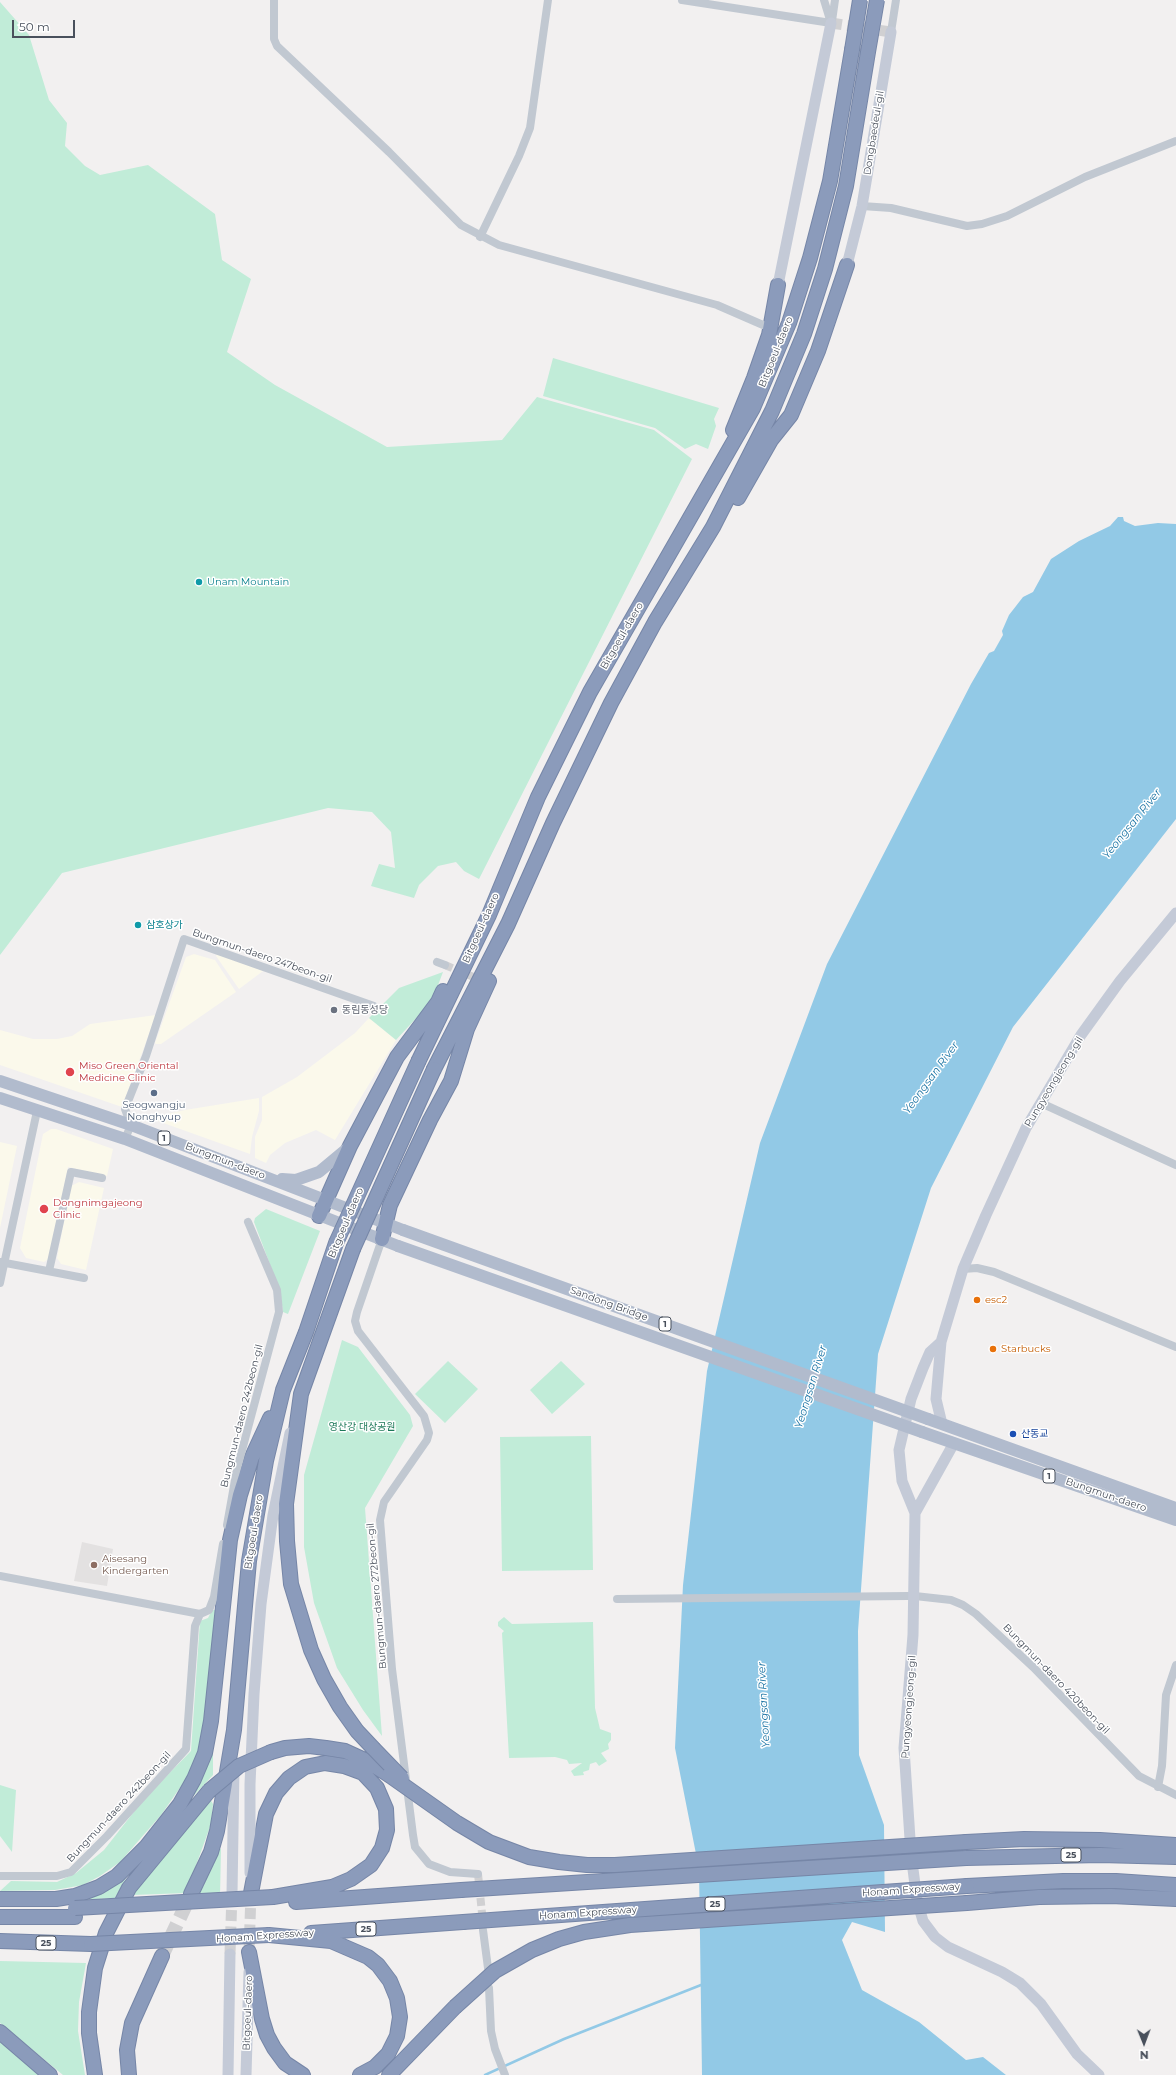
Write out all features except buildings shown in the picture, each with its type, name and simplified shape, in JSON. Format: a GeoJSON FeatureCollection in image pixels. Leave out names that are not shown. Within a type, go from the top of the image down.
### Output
{"type":"FeatureCollection","features":[{"type":"Feature","properties":{"kind":"highway","name":"Bitgoeul-daero"},"geometry":{"type":"LineString","coordinates":[[234,1730],[249,1561],[265,1468],[283,1390],[306,1332],[336,1243],[419,1060],[489,915],[538,797],[590,692],[753,408],[789,323],[810,258],[830,181],[860,0]]}},
{"type":"Feature","properties":{"kind":"highway","name":"Bitgoeul-daero"},"geometry":{"type":"LineString","coordinates":[[301,1394],[353,1249],[434,1069],[508,924],[611,703],[655,622],[713,527],[772,411],[804,334],[825,269],[846,186],[877,0]]}},
{"type":"Feature","properties":{"kind":"highway"},"geometry":{"type":"LineString","coordinates":[[713,527],[738,497],[771,440],[790,415],[818,350],[847,266]]}},
{"type":"Feature","properties":{"kind":"highway"},"geometry":{"type":"LineString","coordinates":[[716,473],[754,378],[769,335],[778,285]]}},
{"type":"Feature","properties":{"kind":"highway"},"geometry":{"type":"LineString","coordinates":[[319,1216],[350,1146],[397,1057],[438,1002],[459,959],[489,915]]}},
{"type":"Feature","properties":{"kind":"highway"},"geometry":{"type":"LineString","coordinates":[[382,1239],[390,1205],[410,1160],[451,1081],[467,1029],[492,976],[508,924]]}},
{"type":"Feature","properties":{"kind":"highway"},"geometry":{"type":"LineString","coordinates":[[0,1899],[56,1899],[75,1896],[99,1887],[117,1876],[146,1847],[180,1804],[194,1779],[205,1753],[211,1721],[230,1540],[240,1495],[252,1457],[283,1390]]}},
{"type":"Feature","properties":{"kind":"highway"},"geometry":{"type":"LineString","coordinates":[[301,1394],[286,1504],[286,1541],[291,1584],[308,1643],[324,1679],[344,1713],[373,1748],[416,1792]]}},
{"type":"Feature","properties":{"kind":"highway"},"geometry":{"type":"LineString","coordinates":[[191,1894],[211,1852],[218,1831],[234,1730]]}},
{"type":"Feature","properties":{"kind":"highway"},"geometry":{"type":"LineString","coordinates":[[95,2075],[89,2033],[90,1998],[95,1968],[106,1933],[128,1888],[209,1791],[239,1766],[271,1752],[285,1748],[309,1746],[345,1751],[389,1775],[416,1792],[457,1823],[489,1842],[529,1857],[558,1862],[587,1865],[1024,1839],[1176,1844]]}},
{"type":"Feature","properties":{"kind":"highway"},"geometry":{"type":"LineString","coordinates":[[250,1894],[266,1814],[276,1793],[289,1778],[305,1767],[324,1763],[344,1766],[363,1773],[377,1788],[386,1809],[387,1830],[382,1848],[371,1865],[351,1879],[332,1887],[271,1900]]}},
{"type":"Feature","properties":{"kind":"highway","name":"25"},"geometry":{"type":"LineString","coordinates":[[0,1917],[966,1858],[1100,1855],[1176,1857]]}},
{"type":"Feature","properties":{"kind":"highway","name":"Honam Expressway"},"geometry":{"type":"LineString","coordinates":[[0,1942],[91,1944],[269,1935],[967,1886],[1063,1881],[1116,1881],[1176,1885]]}},
{"type":"Feature","properties":{"kind":"highway"},"geometry":{"type":"LineString","coordinates":[[390,2075],[465,1996],[495,1971],[532,1950],[559,1939],[584,1932],[630,1925],[1039,1897],[1111,1896],[1176,1899]]}},
{"type":"Feature","properties":{"kind":"highway"},"geometry":{"type":"LineString","coordinates":[[0,1910],[75,1912]]}},
{"type":"Feature","properties":{"kind":"highway"},"geometry":{"type":"LineString","coordinates":[[269,1935],[331,1941],[368,1957],[378,1965],[390,1981],[398,1998],[400,2017],[396,2036],[383,2058],[375,2067],[360,2075]]}},
{"type":"Feature","properties":{"kind":"highway"},"geometry":{"type":"LineString","coordinates":[[250,1952],[262,2019],[267,2035],[274,2048],[285,2062],[303,2075]]}},
{"type":"Feature","properties":{"kind":"highway"},"geometry":{"type":"LineString","coordinates":[[129,2075],[127,2050],[132,2023],[162,1956]]}},
{"type":"Feature","properties":{"kind":"highway"},"geometry":{"type":"LineString","coordinates":[[0,2032],[50,2075]]}},
{"type":"Feature","properties":{"kind":"highway"},"geometry":{"type":"LineString","coordinates":[[393,2075],[403,2061]]}},
{"type":"Feature","properties":{"kind":"main road","name":"Bungmun-daero"},"geometry":{"type":"LineString","coordinates":[[0,1081],[131,1125],[386,1222],[403,1230]]}},
{"type":"Feature","properties":{"kind":"main road","name":"Bungmun-daero"},"geometry":{"type":"LineString","coordinates":[[0,1098],[125,1139],[398,1246]]}},
{"type":"Feature","properties":{"kind":"main road"},"geometry":{"type":"LineString","coordinates":[[274,1179],[296,1180],[319,1172],[350,1146]]}},
{"type":"Feature","properties":{"kind":"main road","name":"Sandong Bridge"},"geometry":{"type":"LineString","coordinates":[[403,1230],[928,1419]]}},
{"type":"Feature","properties":{"kind":"main road","name":"Sandong Bridge"},"geometry":{"type":"LineString","coordinates":[[398,1246],[922,1432]]}},
{"type":"Feature","properties":{"kind":"main road","name":"Bungmun-daero"},"geometry":{"type":"LineString","coordinates":[[928,1419],[1176,1508]]}},
{"type":"Feature","properties":{"kind":"main road","name":"Bungmun-daero"},"geometry":{"type":"LineString","coordinates":[[922,1432],[1176,1520]]}},
{"type":"Feature","properties":{"kind":"street"},"geometry":{"type":"LineString","coordinates":[[274,0],[274,39],[277,46],[390,152],[461,226],[480,237],[530,254],[717,305],[763,325]]}},
{"type":"Feature","properties":{"kind":"street"},"geometry":{"type":"LineString","coordinates":[[480,237],[519,156],[530,128],[534,110],[548,0]]}},
{"type":"Feature","properties":{"kind":"street"},"geometry":{"type":"LineString","coordinates":[[682,0],[832,23]]}},
{"type":"Feature","properties":{"kind":"street"},"geometry":{"type":"LineString","coordinates":[[824,0],[832,23]]}},
{"type":"Feature","properties":{"kind":"street"},"geometry":{"type":"LineString","coordinates":[[778,285],[832,23],[835,0]]}},
{"type":"Feature","properties":{"kind":"street","name":"Dongbaedeul-gil"},"geometry":{"type":"LineString","coordinates":[[847,266],[862,206],[896,0]]}},
{"type":"Feature","properties":{"kind":"street"},"geometry":{"type":"LineString","coordinates":[[862,206],[891,208],[967,226],[982,224],[1007,216],[1085,177],[1176,141]]}},
{"type":"Feature","properties":{"kind":"street","name":"Pungyeongjeong-gil"},"geometry":{"type":"LineString","coordinates":[[1099,2075],[1077,2054],[1041,2004],[1020,1982],[948,1947],[934,1937],[923,1921],[917,1900],[904,1748],[910,1685],[911,1596],[915,1513],[902,1481],[899,1465],[900,1441],[911,1399],[923,1368],[930,1352],[941,1342],[963,1269],[1012,1155],[1082,1035],[1120,981],[1176,913]]}},
{"type":"Feature","properties":{"kind":"street","name":"Bungmun-daero 247beon-gil"},"geometry":{"type":"LineString","coordinates":[[131,1125],[125,1109],[146,1056],[184,939],[374,1006]]}},
{"type":"Feature","properties":{"kind":"street"},"geometry":{"type":"LineString","coordinates":[[437,962],[445,965]]}},
{"type":"Feature","properties":{"kind":"street"},"geometry":{"type":"LineString","coordinates":[[1041,1103],[1176,1165]]}},
{"type":"Feature","properties":{"kind":"street"},"geometry":{"type":"LineString","coordinates":[[0,1283],[2,1262],[37,1111]]}},
{"type":"Feature","properties":{"kind":"street"},"geometry":{"type":"LineString","coordinates":[[125,1139],[131,1125]]}},
{"type":"Feature","properties":{"kind":"street"},"geometry":{"type":"LineString","coordinates":[[49,1271],[71,1172],[102,1178]]}},
{"type":"Feature","properties":{"kind":"street","name":"Bungmun-daero 242beon-gil"},"geometry":{"type":"LineString","coordinates":[[0,1876],[57,1876],[71,1872],[102,1842],[186,1749],[195,1626],[200,1614],[210,1610],[214,1597],[237,1469],[279,1312],[277,1290],[248,1222]]}},
{"type":"Feature","properties":{"kind":"street","name":"Bungmun-daero 272beon-gil"},"geometry":{"type":"LineString","coordinates":[[382,1239],[357,1312],[356,1326],[374,1354],[424,1416],[429,1433],[427,1440],[384,1502],[380,1520],[392,1669],[413,1836],[415,1847],[429,1864],[450,1872],[478,1874]]}},
{"type":"Feature","properties":{"kind":"street"},"geometry":{"type":"LineString","coordinates":[[2,1262],[84,1278]]}},
{"type":"Feature","properties":{"kind":"street"},"geometry":{"type":"LineString","coordinates":[[963,1269],[977,1268],[994,1272],[1176,1347]]}},
{"type":"Feature","properties":{"kind":"street"},"geometry":{"type":"LineString","coordinates":[[941,1342],[936,1399],[942,1424]]}},
{"type":"Feature","properties":{"kind":"street","name":"Bitgoeul-daero"},"geometry":{"type":"LineString","coordinates":[[250,1894],[250,1784],[260,1604],[273,1515],[283,1460],[301,1394]]}},
{"type":"Feature","properties":{"kind":"street"},"geometry":{"type":"LineString","coordinates":[[915,1513],[954,1443]]}},
{"type":"Feature","properties":{"kind":"street"},"geometry":{"type":"LineString","coordinates":[[0,1576],[200,1614]]}},
{"type":"Feature","properties":{"kind":"street","name":"Bungmun-daero 420beon-gil"},"geometry":{"type":"LineString","coordinates":[[617,1599],[911,1596],[951,1600],[963,1605],[976,1614],[1032,1667],[1138,1776],[1176,1795]]}},
{"type":"Feature","properties":{"kind":"street"},"geometry":{"type":"LineString","coordinates":[[1158,1787],[1163,1759],[1166,1695],[1176,1666]]}},
{"type":"Feature","properties":{"kind":"street","name":"Bitgoeul-daero"},"geometry":{"type":"LineString","coordinates":[[232,1894],[234,1730]]}},
{"type":"Feature","properties":{"kind":"street"},"geometry":{"type":"LineString","coordinates":[[483,1930],[488,1968]]}},
{"type":"Feature","properties":{"kind":"street","name":"Bitgoeul-daero"},"geometry":{"type":"LineString","coordinates":[[246,2075],[250,1952]]}},
{"type":"Feature","properties":{"kind":"street","name":"Bitgoeul-daero"},"geometry":{"type":"LineString","coordinates":[[228,2075],[230,1954]]}},
{"type":"Feature","properties":{"kind":"street"},"geometry":{"type":"LineString","coordinates":[[489,1988],[491,2031],[495,2050],[505,2075]]}},
{"type":"Feature","properties":{"kind":"shaded area"},"geometry":{"type":"Polygon","coordinates":[[[194,954],[215,960],[236,992],[161,1044],[156,1044],[155,1043],[186,957],[194,954]]]}},
{"type":"Feature","properties":{"kind":"shaded area"},"geometry":{"type":"Polygon","coordinates":[[[217,954],[263,971],[239,989],[216,956],[217,954]]]}},
{"type":"Feature","properties":{"kind":"shaded area"},"geometry":{"type":"Polygon","coordinates":[[[156,1015],[122,1107],[0,1065],[0,1030],[33,1039],[57,1039],[72,1036],[90,1024],[156,1015]]]}},
{"type":"Feature","properties":{"kind":"shaded area"},"geometry":{"type":"Polygon","coordinates":[[[369,1018],[396,1040],[335,1140],[316,1130],[285,1143],[270,1155],[266,1163],[255,1158],[255,1137],[262,1120],[262,1097],[297,1077],[355,1033],[369,1018]]]}},
{"type":"Feature","properties":{"kind":"shaded area"},"geometry":{"type":"Polygon","coordinates":[[[259,1098],[259,1111],[252,1137],[250,1154],[155,1120],[163,1115],[185,1110],[259,1098]]]}},
{"type":"Feature","properties":{"kind":"shaded area"},"geometry":{"type":"Polygon","coordinates":[[[51,1129],[56,1129],[113,1149],[107,1176],[68,1167],[50,1258],[44,1262],[26,1258],[20,1248],[43,1134],[51,1129]]]}},
{"type":"Feature","properties":{"kind":"shaded area"},"geometry":{"type":"Polygon","coordinates":[[[0,1142],[17,1146],[0,1228],[0,1142]]]}},
{"type":"Feature","properties":{"kind":"shaded area"},"geometry":{"type":"Polygon","coordinates":[[[79,1182],[104,1188],[86,1270],[61,1264],[57,1258],[71,1186],[79,1182]]]}},
{"type":"Feature","properties":{"kind":"shaded area","name":"Aisesang Kindergarten"},"geometry":{"type":"Polygon","coordinates":[[[82,1542],[113,1549],[107,1586],[74,1581],[82,1542]]]}},
{"type":"Feature","properties":{"kind":"green space"},"geometry":{"type":"Polygon","coordinates":[[[0,2],[29,35],[49,100],[67,123],[65,146],[85,166],[100,175],[148,165],[215,214],[222,260],[251,279],[227,352],[275,385],[387,447],[502,440],[537,397],[654,430],[692,459],[479,879],[464,871],[456,862],[438,866],[419,885],[414,898],[371,886],[379,864],[395,868],[391,832],[372,812],[328,808],[62,873],[0,955],[0,2]]]}},
{"type":"Feature","properties":{"kind":"green space"},"geometry":{"type":"Polygon","coordinates":[[[553,358],[719,408],[714,419],[716,426],[708,449],[696,444],[685,449],[655,428],[543,396],[553,358]]]}},
{"type":"Feature","properties":{"kind":"green space"},"geometry":{"type":"Polygon","coordinates":[[[443,972],[432,1001],[396,1040],[369,1018],[399,988],[443,972]]]}},
{"type":"Feature","properties":{"kind":"green space"},"geometry":{"type":"Polygon","coordinates":[[[266,1209],[320,1231],[288,1314],[283,1312],[280,1291],[254,1222],[255,1218],[266,1209]]]}},
{"type":"Feature","properties":{"kind":"green space","name":"영산강 대상공원"},"geometry":{"type":"Polygon","coordinates":[[[342,1340],[358,1347],[410,1415],[413,1426],[365,1508],[382,1736],[363,1710],[337,1668],[314,1603],[304,1547],[304,1475],[342,1340]]]}},
{"type":"Feature","properties":{"kind":"green space"},"geometry":{"type":"Polygon","coordinates":[[[448,1361],[478,1389],[445,1423],[415,1394],[448,1361]]]}},
{"type":"Feature","properties":{"kind":"green space"},"geometry":{"type":"Polygon","coordinates":[[[561,1361],[585,1384],[552,1414],[530,1390],[561,1361]]]}},
{"type":"Feature","properties":{"kind":"green space"},"geometry":{"type":"Polygon","coordinates":[[[591,1436],[593,1570],[502,1571],[500,1437],[591,1436]]]}},
{"type":"Feature","properties":{"kind":"green space"},"geometry":{"type":"Polygon","coordinates":[[[212,1610],[217,1610],[202,1744],[193,1769],[161,1815],[120,1862],[100,1876],[83,1885],[55,1890],[0,1891],[11,1881],[57,1882],[76,1873],[104,1850],[144,1799],[191,1751],[200,1621],[208,1618],[212,1610]]]}},
{"type":"Feature","properties":{"kind":"green space"},"geometry":{"type":"Polygon","coordinates":[[[504,1617],[512,1624],[593,1622],[595,1708],[600,1729],[611,1733],[611,1740],[608,1744],[609,1749],[601,1753],[607,1761],[599,1766],[596,1762],[590,1764],[589,1770],[583,1772],[584,1775],[574,1776],[571,1771],[582,1763],[569,1764],[567,1760],[555,1757],[509,1758],[502,1633],[504,1631],[498,1626],[498,1622],[504,1617]]]}},
{"type":"Feature","properties":{"kind":"green space"},"geometry":{"type":"Polygon","coordinates":[[[213,1753],[213,1775],[186,1804],[207,1758],[213,1753]]]}},
{"type":"Feature","properties":{"kind":"green space"},"geometry":{"type":"Polygon","coordinates":[[[0,1785],[16,1790],[12,1852],[0,1836],[0,1785]]]}},
{"type":"Feature","properties":{"kind":"green space"},"geometry":{"type":"Polygon","coordinates":[[[210,1799],[213,1804],[211,1824],[186,1893],[133,1895],[150,1870],[210,1799]]]}},
{"type":"Feature","properties":{"kind":"green space"},"geometry":{"type":"Polygon","coordinates":[[[218,1849],[221,1849],[220,1897],[195,1899],[204,1885],[218,1849]]]}},
{"type":"Feature","properties":{"kind":"green space"},"geometry":{"type":"Polygon","coordinates":[[[130,1871],[115,1898],[76,1900],[130,1871]]]}},
{"type":"Feature","properties":{"kind":"green space"},"geometry":{"type":"Polygon","coordinates":[[[0,1961],[86,1963],[79,2002],[78,2031],[85,2075],[63,2075],[0,2023],[0,1961]]]}},
{"type":"Feature","properties":{"kind":"green space"},"geometry":{"type":"Polygon","coordinates":[[[0,2042],[23,2059],[41,2075],[0,2075],[0,2042]]]}},
{"type":"Feature","properties":{"kind":"water","name":"Yeongsan River"},"geometry":{"type":"Polygon","coordinates":[[[1118,517],[1123,517],[1124,521],[1135,526],[1158,523],[1176,524],[1176,819],[1013,1027],[931,1188],[878,1354],[858,1631],[859,1755],[884,1825],[885,1932],[852,1922],[842,1940],[862,1990],[919,2022],[966,2060],[983,2057],[1006,2075],[702,2075],[699,1869],[675,1748],[683,1585],[707,1371],[760,1143],[827,964],[971,684],[989,653],[994,651],[1003,635],[1002,631],[1009,615],[1023,597],[1033,592],[1051,559],[1079,541],[1110,526],[1118,517]]]}},
{"type":"Feature","properties":{"kind":"waterway"},"geometry":{"type":"LineString","coordinates":[[485,2075],[564,2039],[701,1985]]}},
{"type":"Feature","properties":{"kind":"tunnel"},"geometry":{"type":"LineString","coordinates":[[831,23],[891,32]]}},
{"type":"Feature","properties":{"kind":"tunnel"},"geometry":{"type":"LineString","coordinates":[[445,965],[483,981]]}},
{"type":"Feature","properties":{"kind":"tunnel"},"geometry":{"type":"LineString","coordinates":[[478,1874],[483,1923]]}},
{"type":"Feature","properties":{"kind":"tunnel"},"geometry":{"type":"LineString","coordinates":[[249,1952],[251,1893]]}},
{"type":"Feature","properties":{"kind":"tunnel"},"geometry":{"type":"LineString","coordinates":[[162,1956],[191,1894]]}},
{"type":"Feature","properties":{"kind":"tunnel"},"geometry":{"type":"LineString","coordinates":[[230,1954],[232,1894]]}},
{"type":"Feature","properties":{"kind":"place","name":"Unam Mountain"},"geometry":{"type":"Point","coordinates":[199,582]}},
{"type":"Feature","properties":{"kind":"place","name":"삼호상가"},"geometry":{"type":"Point","coordinates":[138,925]}},
{"type":"Feature","properties":{"kind":"place","name":"동림동성당"},"geometry":{"type":"Point","coordinates":[334,1010]}},
{"type":"Feature","properties":{"kind":"place","name":"Miso Green Oriental Medicine Clinic"},"geometry":{"type":"Point","coordinates":[70,1072]}},
{"type":"Feature","properties":{"kind":"place","name":"Seogwangju Nonghyup"},"geometry":{"type":"Point","coordinates":[154,1093]}},
{"type":"Feature","properties":{"kind":"place","name":"Dongnimgajeong Clinic"},"geometry":{"type":"Point","coordinates":[44,1209]}},
{"type":"Feature","properties":{"kind":"place","name":"esc2"},"geometry":{"type":"Point","coordinates":[977,1300]}},
{"type":"Feature","properties":{"kind":"place","name":"Starbucks"},"geometry":{"type":"Point","coordinates":[993,1349]}},
{"type":"Feature","properties":{"kind":"place","name":"산동교"},"geometry":{"type":"Point","coordinates":[1013,1434]}},
{"type":"Feature","properties":{"kind":"place","name":"Aisesang Kindergarten"},"geometry":{"type":"Point","coordinates":[94,1565]}}]}
